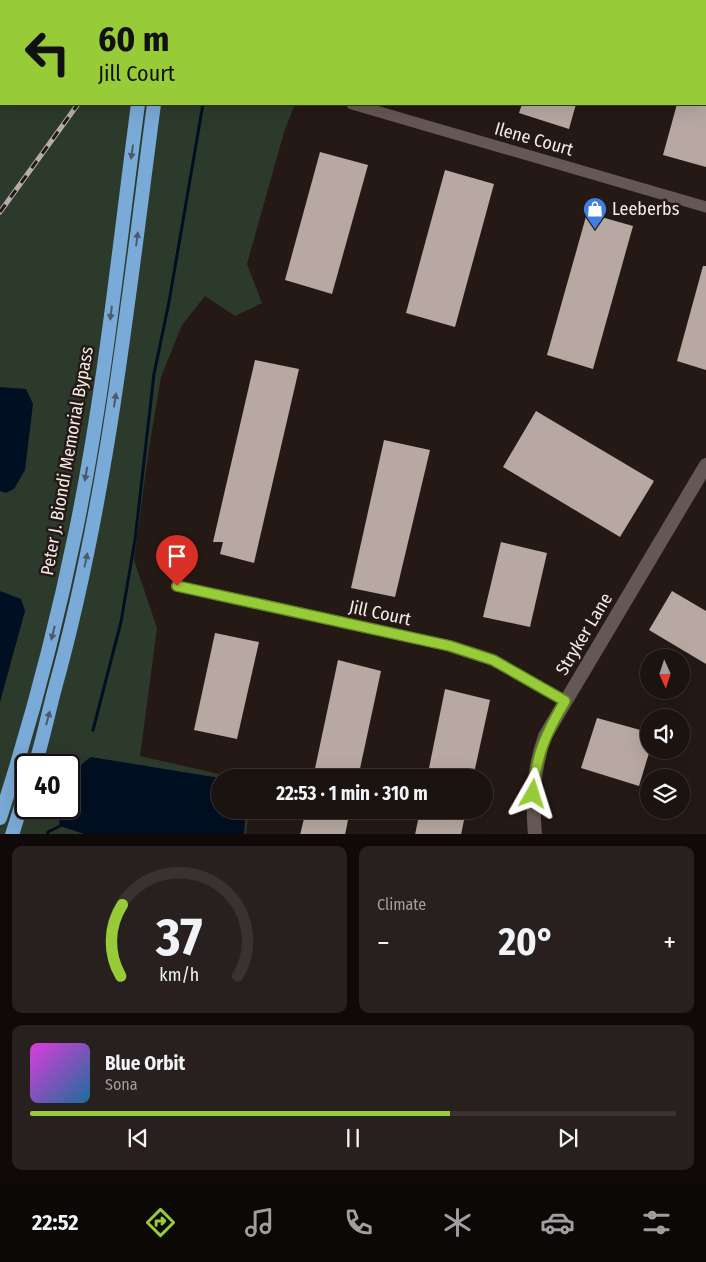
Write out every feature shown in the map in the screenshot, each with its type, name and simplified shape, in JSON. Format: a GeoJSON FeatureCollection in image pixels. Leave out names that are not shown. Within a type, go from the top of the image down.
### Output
{"type":"FeatureCollection","features":[{"type":"Feature","properties":{"kind":"highway","name":"Peter J. Biondi Memorial Bypass"},"geometry":{"type":"LineString","coordinates":[[0,818],[20,758],[39,691],[76,530],[106,353],[138,105]]}},
{"type":"Feature","properties":{"kind":"highway","name":"Peter J. Biondi Memorial Bypass"},"geometry":{"type":"LineString","coordinates":[[38,754],[69,638],[97,510],[122,354],[154,105]]}},
{"type":"Feature","properties":{"kind":"highway"},"geometry":{"type":"LineString","coordinates":[[12,834],[17,819]]}},
{"type":"Feature","properties":{"kind":"street","name":"Ilene Court"},"geometry":{"type":"LineString","coordinates":[[355,105],[706,207]]}},
{"type":"Feature","properties":{"kind":"street","name":"Stryker Lane"},"geometry":{"type":"LineString","coordinates":[[535,834],[534,775],[539,754],[548,731],[706,465]]}},
{"type":"Feature","properties":{"kind":"street","name":"Jill Court"},"geometry":{"type":"LineString","coordinates":[[177,586],[450,646],[493,660],[565,701]]}},
{"type":"Feature","properties":{"kind":"green space"},"geometry":{"type":"Polygon","coordinates":[[[0,105],[295,105],[284,132],[247,264],[262,303],[235,316],[205,296],[182,325],[161,377],[149,448],[134,560],[157,628],[140,756],[211,772],[211,819],[248,819],[246,834],[0,834],[0,105]]]}},
{"type":"Feature","properties":{"kind":"water"},"geometry":{"type":"Polygon","coordinates":[[[0,387],[26,389],[33,404],[25,470],[14,489],[6,493],[0,491],[0,387]]]}},
{"type":"Feature","properties":{"kind":"water"},"geometry":{"type":"Polygon","coordinates":[[[0,591],[21,599],[25,611],[0,702],[0,591]]]}},
{"type":"Feature","properties":{"kind":"water"},"geometry":{"type":"Polygon","coordinates":[[[91,757],[211,777],[211,819],[245,819],[244,834],[84,834],[60,826],[59,819],[80,819],[80,766],[91,757]]]}},
{"type":"Feature","properties":{"kind":"building"},"geometry":{"type":"Polygon","coordinates":[[[522,105],[576,105],[569,129],[519,113],[522,105]]]}},
{"type":"Feature","properties":{"kind":"building"},"geometry":{"type":"Polygon","coordinates":[[[677,105],[706,105],[706,167],[663,155],[677,105]]]}},
{"type":"Feature","properties":{"kind":"building"},"geometry":{"type":"Polygon","coordinates":[[[320,152],[368,165],[332,294],[285,280],[320,152]]]}},
{"type":"Feature","properties":{"kind":"building"},"geometry":{"type":"Polygon","coordinates":[[[445,170],[494,184],[455,327],[406,313],[445,170]]]}},
{"type":"Feature","properties":{"kind":"building"},"geometry":{"type":"Polygon","coordinates":[[[587,213],[633,226],[593,369],[547,355],[587,213]]]}},
{"type":"Feature","properties":{"kind":"building"},"geometry":{"type":"Polygon","coordinates":[[[703,266],[706,266],[706,370],[677,361],[703,266]]]}},
{"type":"Feature","properties":{"kind":"building"},"geometry":{"type":"Polygon","coordinates":[[[255,360],[299,369],[254,563],[220,554],[223,542],[213,542],[255,360]]]}},
{"type":"Feature","properties":{"kind":"building"},"geometry":{"type":"Polygon","coordinates":[[[536,411],[654,481],[620,537],[503,467],[536,411]]]}},
{"type":"Feature","properties":{"kind":"building"},"geometry":{"type":"Polygon","coordinates":[[[384,440],[430,450],[395,597],[351,588],[384,440]]]}},
{"type":"Feature","properties":{"kind":"building"},"geometry":{"type":"Polygon","coordinates":[[[501,542],[547,553],[530,627],[483,617],[501,542]]]}},
{"type":"Feature","properties":{"kind":"building"},"geometry":{"type":"Polygon","coordinates":[[[672,591],[706,611],[706,664],[690,654],[690,649],[681,649],[649,630],[672,591]]]}},
{"type":"Feature","properties":{"kind":"building"},"geometry":{"type":"Polygon","coordinates":[[[215,633],[259,642],[237,739],[194,730],[215,633]]]}},
{"type":"Feature","properties":{"kind":"building"},"geometry":{"type":"Polygon","coordinates":[[[338,660],[381,671],[360,769],[315,769],[338,660]]]}},
{"type":"Feature","properties":{"kind":"building"},"geometry":{"type":"Polygon","coordinates":[[[445,689],[490,700],[475,769],[429,769],[445,689]]]}},
{"type":"Feature","properties":{"kind":"building"},"geometry":{"type":"Polygon","coordinates":[[[597,718],[640,730],[640,759],[647,759],[644,769],[640,769],[639,786],[581,768],[597,718]]]}},
{"type":"Feature","properties":{"kind":"building"},"geometry":{"type":"Polygon","coordinates":[[[304,819],[348,819],[345,834],[300,834],[304,819]]]}},
{"type":"Feature","properties":{"kind":"building"},"geometry":{"type":"Polygon","coordinates":[[[418,819],[464,819],[461,834],[415,834],[418,819]]]}},
{"type":"Feature","properties":{"kind":"waterway"},"geometry":{"type":"LineString","coordinates":[[93,730],[121,622],[135,540],[154,374],[169,302],[203,105]]}},
{"type":"Feature","properties":{"kind":"waterway"},"geometry":{"type":"LineString","coordinates":[[47,834],[60,826]]}},
{"type":"Feature","properties":{"kind":"railway"},"geometry":{"type":"LineString","coordinates":[[0,212],[77,105]]}},
{"type":"Feature","properties":{"kind":"place","name":"Leeberbs"},"geometry":{"type":"Point","coordinates":[595,230]}},
{"type":"Feature","properties":{"kind":"route"},"geometry":{"type":"LineString","coordinates":[[177,586],[450,646],[493,660],[565,701],[551,725],[539,754],[534,775],[533,794]]}}]}
